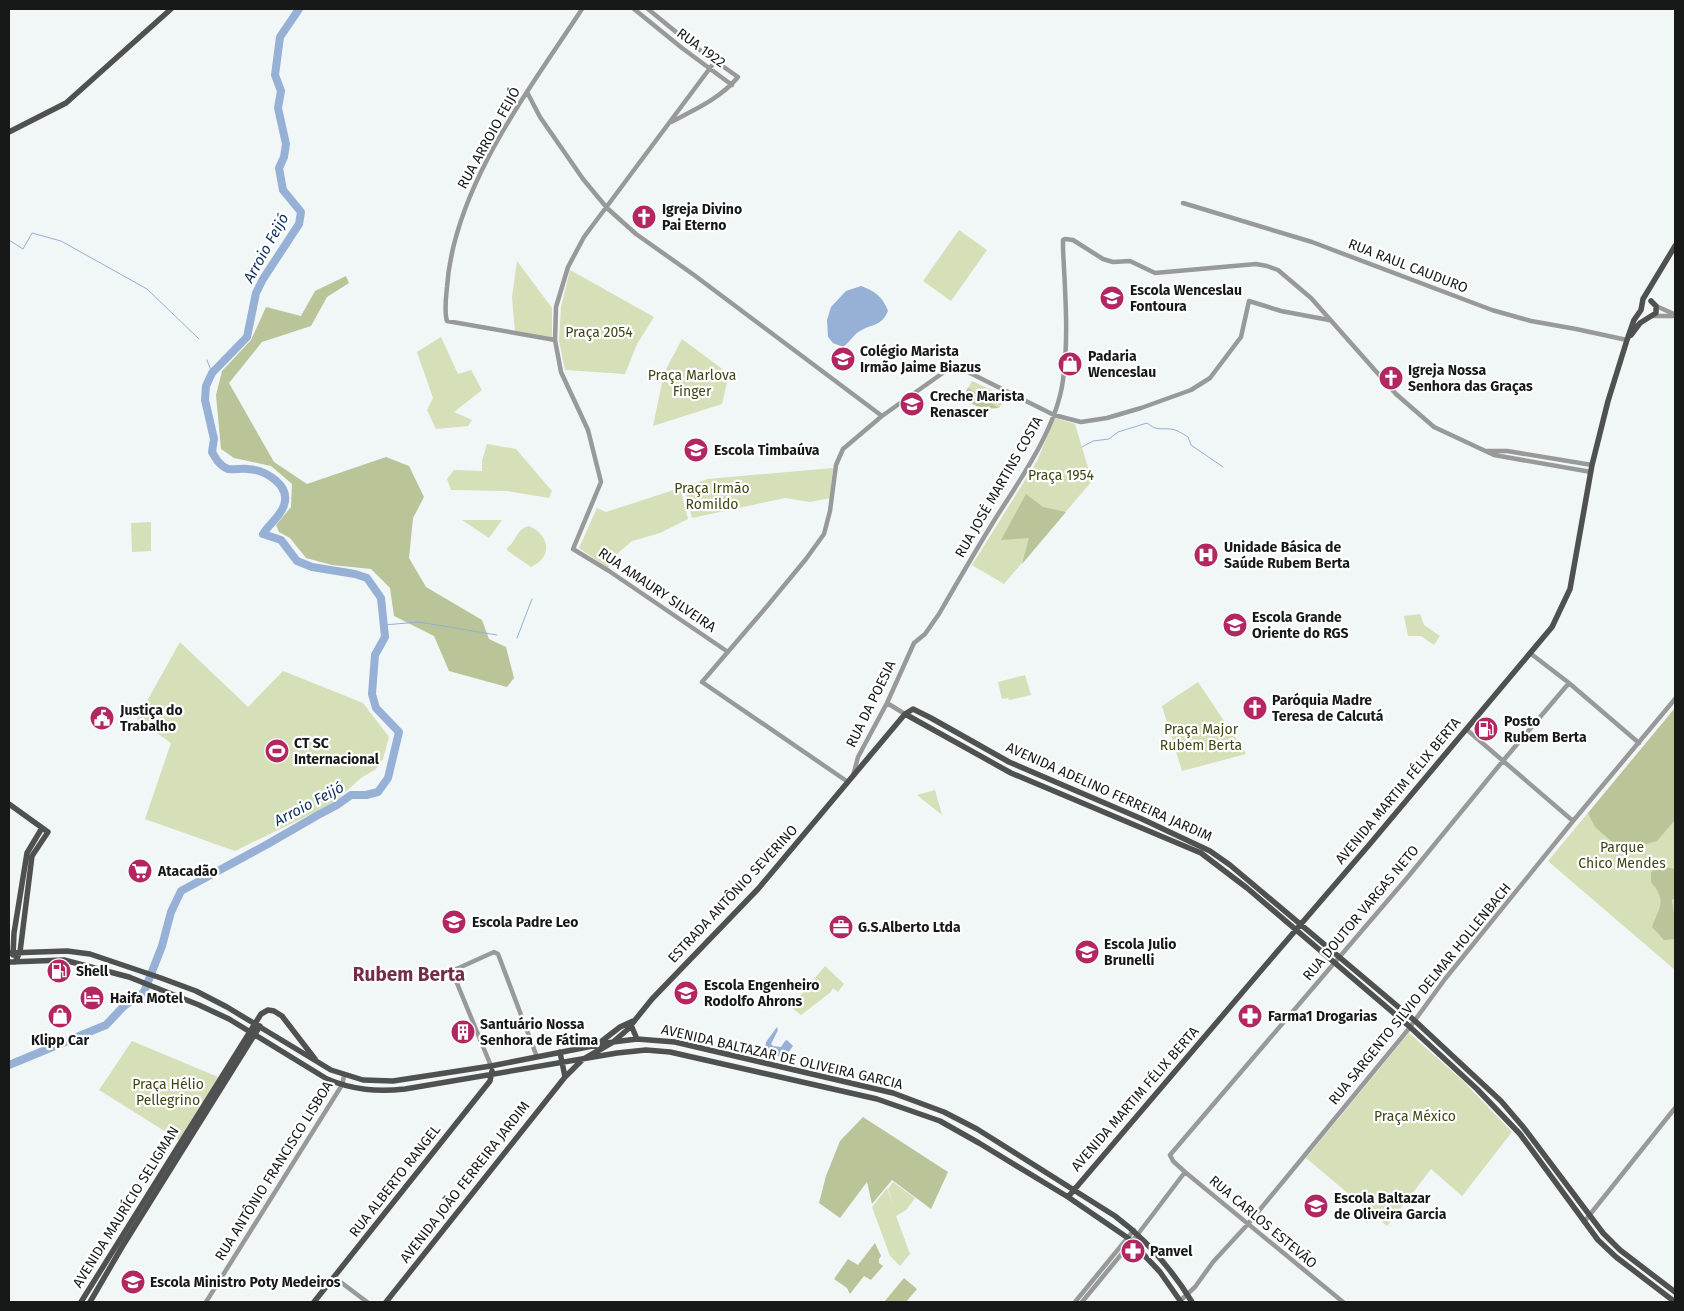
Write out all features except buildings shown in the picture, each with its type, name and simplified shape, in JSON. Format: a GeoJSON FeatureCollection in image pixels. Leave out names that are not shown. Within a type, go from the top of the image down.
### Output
{"type":"FeatureCollection","features":[{"type":"Feature","properties":{"kind":"main road"},"geometry":{"type":"LineString","coordinates":[[9,132],[66,103],[171,9]]}},
{"type":"Feature","properties":{"kind":"main road","name":"AVENIDA MARTIM FÉLIX BERTA"},"geometry":{"type":"LineString","coordinates":[[1068,1197],[1552,628],[1570,590],[1592,465],[1608,401],[1627,340],[1643,299],[1675,246]]}},
{"type":"Feature","properties":{"kind":"main road"},"geometry":{"type":"LineString","coordinates":[[1651,284],[1657,311],[1651,317],[1644,316],[1641,307],[1645,302],[1654,304]]}},
{"type":"Feature","properties":{"kind":"main road","name":"AVENIDA MARTIM FÉLIX BERTA"},"geometry":{"type":"LineString","coordinates":[[1627,340],[1640,324],[1651,317]]}},
{"type":"Feature","properties":{"kind":"main road","name":"AVENIDA ADELINO FERREIRA JARDIM"},"geometry":{"type":"LineString","coordinates":[[1675,1292],[1620,1250],[1589,1216],[1524,1128],[1501,1101],[1414,1020],[1253,883],[1215,854],[1129,813],[1009,762],[916,710],[909,710],[906,714],[1011,772],[1209,858],[1410,1028],[1477,1089],[1520,1134],[1598,1240],[1616,1257],[1675,1302]]}},
{"type":"Feature","properties":{"kind":"main road","name":"ESTRADA ANTÔNIO SEVERINO"},"geometry":{"type":"LineString","coordinates":[[582,1060],[613,1042],[758,889],[906,714]]}},
{"type":"Feature","properties":{"kind":"main road"},"geometry":{"type":"LineString","coordinates":[[9,804],[48,832],[32,856],[11,953],[12,962]]}},
{"type":"Feature","properties":{"kind":"main road"},"geometry":{"type":"LineString","coordinates":[[1128,823],[1131,820],[1129,813]]}},
{"type":"Feature","properties":{"kind":"main road"},"geometry":{"type":"LineString","coordinates":[[1139,828],[1142,819]]}},
{"type":"Feature","properties":{"kind":"main road"},"geometry":{"type":"LineString","coordinates":[[12,962],[20,952],[26,853],[42,828]]}},
{"type":"Feature","properties":{"kind":"main road","name":"AVENIDA BALTAZAR DE OLIVEIRA GARCIA"},"geometry":{"type":"LineString","coordinates":[[11,953],[67,951],[90,954],[159,977],[196,991],[258,1024],[344,1076],[363,1080],[384,1082],[490,1066],[596,1045],[637,1039],[675,1042],[892,1092],[944,1112],[977,1129],[1074,1189],[1136,1232],[1167,1264],[1192,1302]]}},
{"type":"Feature","properties":{"kind":"main road","name":"AVENIDA BALTAZAR DE OLIVEIRA GARCIA"},"geometry":{"type":"LineString","coordinates":[[12,962],[64,960],[117,974],[157,988],[229,1019],[327,1079],[362,1090],[385,1091],[646,1050],[670,1052],[877,1099],[940,1121],[1068,1197],[1130,1239],[1160,1272],[1181,1302]]}},
{"type":"Feature","properties":{"kind":"main road"},"geometry":{"type":"LineString","coordinates":[[117,974],[122,965]]}},
{"type":"Feature","properties":{"kind":"main road"},"geometry":{"type":"LineString","coordinates":[[1371,995],[1376,988]]}},
{"type":"Feature","properties":{"kind":"main road"},"geometry":{"type":"LineString","coordinates":[[258,1024],[264,1012],[271,1010],[278,1013],[318,1062]]}},
{"type":"Feature","properties":{"kind":"main road"},"geometry":{"type":"LineString","coordinates":[[632,1023],[637,1039]]}},
{"type":"Feature","properties":{"kind":"main road","name":"ESTRADA ANTÔNIO SEVERINO"},"geometry":{"type":"LineString","coordinates":[[596,1045],[620,1027],[632,1023]]}},
{"type":"Feature","properties":{"kind":"main road","name":"AVENIDA MAURÍCIO SELIGMAN"},"geometry":{"type":"LineString","coordinates":[[81,1302],[258,1024]]}},
{"type":"Feature","properties":{"kind":"main road","name":"AVENIDA MAURÍCIO SELIGMAN"},"geometry":{"type":"LineString","coordinates":[[90,1302],[252,1033]]}},
{"type":"Feature","properties":{"kind":"main road"},"geometry":{"type":"LineString","coordinates":[[560,1052],[565,1077]]}},
{"type":"Feature","properties":{"kind":"main road","name":"AVENIDA JOÃO FERREIRA JARDIM"},"geometry":{"type":"LineString","coordinates":[[386,1302],[565,1077],[582,1060]]}},
{"type":"Feature","properties":{"kind":"main road"},"geometry":{"type":"LineString","coordinates":[[490,1066],[492,1074]]}},
{"type":"Feature","properties":{"kind":"main road","name":"RUA ALBERTO RANGEL"},"geometry":{"type":"LineString","coordinates":[[314,1302],[490,1081],[492,1074]]}},
{"type":"Feature","properties":{"kind":"street","name":"RUA ARROIO FEIJÓ"},"geometry":{"type":"LineString","coordinates":[[555,340],[447,321],[446,300],[449,264],[466,208],[481,172],[504,128],[582,9]]}},
{"type":"Feature","properties":{"kind":"street","name":"RUA 1922"},"geometry":{"type":"LineString","coordinates":[[634,9],[732,85],[738,77],[687,41],[648,9]]}},
{"type":"Feature","properties":{"kind":"street"},"geometry":{"type":"LineString","coordinates":[[555,340],[556,307],[568,267],[584,237],[716,60]]}},
{"type":"Feature","properties":{"kind":"street"},"geometry":{"type":"LineString","coordinates":[[670,123],[732,85]]}},
{"type":"Feature","properties":{"kind":"street"},"geometry":{"type":"LineString","coordinates":[[527,92],[540,117],[582,179],[607,208],[636,234],[694,275],[882,416]]}},
{"type":"Feature","properties":{"kind":"street","name":"RUA RAUL CAUDURO"},"geometry":{"type":"LineString","coordinates":[[1183,204],[1312,242],[1507,314],[1531,321],[1627,340]]}},
{"type":"Feature","properties":{"kind":"street","name":"RUA JOSÉ MARTINS COSTA"},"geometry":{"type":"LineString","coordinates":[[914,643],[925,634],[939,614],[1040,445],[1054,415],[1063,382],[1066,322],[1063,240],[1073,240],[1103,259],[1113,262],[1130,261],[1155,273],[1256,264],[1267,266],[1288,277],[1329,320]]}},
{"type":"Feature","properties":{"kind":"street"},"geometry":{"type":"LineString","coordinates":[[850,779],[702,682],[758,618],[818,542],[828,524],[836,465],[849,443],[882,416],[954,365],[1054,415],[1081,422],[1107,418],[1148,406],[1191,390],[1210,378],[1241,337],[1249,301],[1281,311],[1329,320],[1396,394],[1434,427],[1506,458],[1591,472]]}},
{"type":"Feature","properties":{"kind":"street"},"geometry":{"type":"LineString","coordinates":[[1654,304],[1675,316]]}},
{"type":"Feature","properties":{"kind":"street"},"geometry":{"type":"LineString","coordinates":[[1651,317],[1675,316]]}},
{"type":"Feature","properties":{"kind":"street","name":"RUA AMAURY SILVEIRA"},"geometry":{"type":"LineString","coordinates":[[555,340],[561,372],[588,430],[601,482],[573,549],[609,571],[728,652]]}},
{"type":"Feature","properties":{"kind":"street"},"geometry":{"type":"LineString","coordinates":[[1486,451],[1507,451],[1592,465]]}},
{"type":"Feature","properties":{"kind":"street","name":"RUA DA POESIA"},"geometry":{"type":"LineString","coordinates":[[850,779],[858,757],[887,703],[914,643]]}},
{"type":"Feature","properties":{"kind":"street"},"geometry":{"type":"LineString","coordinates":[[1530,653],[1569,683],[1638,743]]}},
{"type":"Feature","properties":{"kind":"street","name":"RUA DOUTOR VARGAS NETO"},"geometry":{"type":"LineString","coordinates":[[1170,1157],[1170,1154],[1407,878],[1569,683]]}},
{"type":"Feature","properties":{"kind":"street","name":"RUA SARGENTO SILVIO DELMAR HOLLENBACH"},"geometry":{"type":"LineString","coordinates":[[1181,1302],[1410,1028],[1445,979],[1675,699]]}},
{"type":"Feature","properties":{"kind":"street","name":"AVENIDA ADELINO FERREIRA JARDIM"},"geometry":{"type":"LineString","coordinates":[[887,703],[906,714]]}},
{"type":"Feature","properties":{"kind":"street"},"geometry":{"type":"LineString","coordinates":[[1466,730],[1573,821]]}},
{"type":"Feature","properties":{"kind":"street"},"geometry":{"type":"LineString","coordinates":[[490,1066],[452,971],[494,952],[537,1057]]}},
{"type":"Feature","properties":{"kind":"street","name":"RUA ANTÔNIO FRANCISCO LISBOA"},"geometry":{"type":"LineString","coordinates":[[206,1302],[342,1085],[344,1076]]}},
{"type":"Feature","properties":{"kind":"street"},"geometry":{"type":"LineString","coordinates":[[1584,1222],[1675,1108]]}},
{"type":"Feature","properties":{"kind":"street","name":"RUA CARLOS ESTEVÃO"},"geometry":{"type":"LineString","coordinates":[[1170,1157],[1342,1302]]}},
{"type":"Feature","properties":{"kind":"street"},"geometry":{"type":"LineString","coordinates":[[1075,1302],[1186,1172]]}},
{"type":"Feature","properties":{"kind":"street"},"geometry":{"type":"LineString","coordinates":[[1082,1302],[1130,1239]]}},
{"type":"Feature","properties":{"kind":"street"},"geometry":{"type":"LineString","coordinates":[[334,1277],[367,1302]]}},
{"type":"Feature","properties":{"kind":"green space"},"geometry":{"type":"Polygon","coordinates":[[[959,230],[987,250],[951,301],[923,281],[959,230]]]}},
{"type":"Feature","properties":{"kind":"green space"},"geometry":{"type":"Polygon","coordinates":[[[517,261],[552,308],[552,338],[515,332],[512,297],[517,261]]]}},
{"type":"Feature","properties":{"kind":"green space","name":"Praça 2054"},"geometry":{"type":"Polygon","coordinates":[[[570,270],[654,317],[637,344],[625,374],[565,370],[559,341],[561,307],[570,270]]]}},
{"type":"Feature","properties":{"kind":"green space"},"geometry":{"type":"Polygon","coordinates":[[[346,276],[349,283],[327,297],[311,326],[262,342],[229,383],[274,462],[307,484],[386,457],[409,466],[424,497],[413,518],[409,558],[426,587],[482,620],[489,639],[506,647],[514,678],[507,687],[449,671],[434,636],[394,616],[390,588],[371,569],[332,565],[306,558],[290,538],[279,532],[276,525],[291,507],[292,484],[271,466],[234,458],[221,449],[216,395],[222,371],[251,340],[266,307],[301,316],[315,291],[346,276]]]}},
{"type":"Feature","properties":{"kind":"green space"},"geometry":{"type":"Polygon","coordinates":[[[441,337],[458,374],[471,370],[482,390],[454,412],[472,420],[468,426],[436,429],[427,410],[433,398],[417,352],[441,337]]]}},
{"type":"Feature","properties":{"kind":"green space","name":"Praça Marlova Finger"},"geometry":{"type":"Polygon","coordinates":[[[682,339],[729,374],[722,404],[653,426],[664,373],[682,339]]]}},
{"type":"Feature","properties":{"kind":"green space"},"geometry":{"type":"Polygon","coordinates":[[[972,381],[1006,397],[999,408],[982,409],[962,398],[972,381]]]}},
{"type":"Feature","properties":{"kind":"green space"},"geometry":{"type":"Polygon","coordinates":[[[968,388],[999,408],[982,409],[962,398],[968,388]]]}},
{"type":"Feature","properties":{"kind":"green space","name":"Praça 1954"},"geometry":{"type":"Polygon","coordinates":[[[1055,418],[1075,424],[1092,481],[1004,584],[972,565],[1037,461],[1055,418]]]}},
{"type":"Feature","properties":{"kind":"green space"},"geometry":{"type":"Polygon","coordinates":[[[487,444],[516,449],[552,491],[549,498],[507,491],[451,490],[447,479],[454,470],[482,471],[482,461],[487,444]]]}},
{"type":"Feature","properties":{"kind":"green space","name":"Praça Irmão Romildo"},"geometry":{"type":"Polygon","coordinates":[[[833,468],[830,498],[810,502],[785,498],[692,518],[684,487],[708,479],[833,468]]]}},
{"type":"Feature","properties":{"kind":"green space"},"geometry":{"type":"Polygon","coordinates":[[[680,488],[688,519],[660,533],[632,541],[618,553],[608,568],[579,548],[597,508],[606,512],[680,488]]]}},
{"type":"Feature","properties":{"kind":"green space"},"geometry":{"type":"Polygon","coordinates":[[[1026,494],[1043,507],[1066,512],[1022,564],[1029,538],[1001,540],[1026,494]]]}},
{"type":"Feature","properties":{"kind":"green space"},"geometry":{"type":"Polygon","coordinates":[[[462,520],[502,520],[489,538],[462,520]]]}},
{"type":"Feature","properties":{"kind":"green space"},"geometry":{"type":"Polygon","coordinates":[[[151,522],[151,551],[132,552],[131,523],[151,522]]]}},
{"type":"Feature","properties":{"kind":"green space"},"geometry":{"type":"Polygon","coordinates":[[[529,526],[541,535],[545,540],[546,546],[543,558],[531,567],[508,551],[507,548],[521,530],[529,526]]]}},
{"type":"Feature","properties":{"kind":"green space"},"geometry":{"type":"Polygon","coordinates":[[[1420,614],[1424,625],[1440,636],[1434,645],[1421,636],[1408,636],[1404,616],[1420,614]]]}},
{"type":"Feature","properties":{"kind":"green space","name":"CT SC Internacional"},"geometry":{"type":"Polygon","coordinates":[[[180,642],[248,707],[283,671],[363,703],[389,737],[383,759],[376,769],[361,778],[332,804],[235,851],[145,819],[171,743],[137,719],[180,642]]]}},
{"type":"Feature","properties":{"kind":"green space"},"geometry":{"type":"Polygon","coordinates":[[[1025,675],[1031,695],[1009,700],[1008,698],[1002,699],[998,682],[1025,675]]]}},
{"type":"Feature","properties":{"kind":"green space","name":"Praça Major Rubem Berta"},"geometry":{"type":"Polygon","coordinates":[[[1198,682],[1246,754],[1182,771],[1162,706],[1198,682]]]}},
{"type":"Feature","properties":{"kind":"green space","name":"Parque Chico Mendes"},"geometry":{"type":"Polygon","coordinates":[[[1675,708],[1675,970],[1548,861],[1675,708]]]}},
{"type":"Feature","properties":{"kind":"green space"},"geometry":{"type":"Polygon","coordinates":[[[1675,708],[1675,820],[1657,841],[1635,847],[1611,841],[1595,827],[1588,813],[1675,708]]]}},
{"type":"Feature","properties":{"kind":"green space"},"geometry":{"type":"Polygon","coordinates":[[[935,790],[942,815],[917,795],[935,790]]]}},
{"type":"Feature","properties":{"kind":"green space"},"geometry":{"type":"Polygon","coordinates":[[[1657,865],[1675,869],[1675,897],[1672,900],[1675,939],[1664,940],[1652,927],[1660,903],[1659,894],[1651,882],[1651,873],[1657,865]]]}},
{"type":"Feature","properties":{"kind":"green space"},"geometry":{"type":"Polygon","coordinates":[[[825,966],[844,984],[838,992],[833,988],[831,992],[801,1015],[791,1007],[825,966]]]}},
{"type":"Feature","properties":{"kind":"green space","name":"Praça México"},"geometry":{"type":"Polygon","coordinates":[[[1409,1033],[1464,1082],[1512,1132],[1462,1196],[1431,1169],[1387,1226],[1306,1158],[1409,1033]]]}},
{"type":"Feature","properties":{"kind":"green space","name":"Praça Hélio Pellegrino"},"geometry":{"type":"Polygon","coordinates":[[[132,1041],[218,1077],[179,1140],[99,1090],[132,1041]]]}},
{"type":"Feature","properties":{"kind":"green space"},"geometry":{"type":"Polygon","coordinates":[[[863,1117],[948,1172],[931,1209],[892,1180],[872,1204],[867,1182],[840,1218],[819,1203],[826,1176],[840,1141],[863,1117]]]}},
{"type":"Feature","properties":{"kind":"green space"},"geometry":{"type":"Polygon","coordinates":[[[893,1182],[915,1198],[906,1210],[896,1216],[910,1254],[900,1266],[890,1256],[872,1207],[887,1188],[894,1207],[888,1189],[893,1182]]]}},
{"type":"Feature","properties":{"kind":"green space"},"geometry":{"type":"Polygon","coordinates":[[[875,1243],[881,1256],[879,1263],[883,1266],[871,1280],[864,1276],[850,1294],[847,1288],[834,1279],[848,1259],[858,1265],[875,1243]]]}},
{"type":"Feature","properties":{"kind":"green space"},"geometry":{"type":"Polygon","coordinates":[[[904,1278],[917,1289],[906,1302],[884,1302],[904,1278]]]}},
{"type":"Feature","properties":{"kind":"water"},"geometry":{"type":"Polygon","coordinates":[[[861,286],[878,295],[888,311],[882,320],[858,332],[843,347],[833,343],[828,337],[827,320],[831,307],[846,291],[861,286]]]}},
{"type":"Feature","properties":{"kind":"water"},"geometry":{"type":"Polygon","coordinates":[[[777,1027],[778,1030],[771,1044],[781,1047],[787,1040],[793,1046],[784,1058],[768,1053],[765,1049],[766,1042],[777,1027]]]}},
{"type":"Feature","properties":{"kind":"waterway","name":"Arroio Feijó"},"geometry":{"type":"LineString","coordinates":[[9,1065],[106,1025],[124,1006],[144,992],[162,946],[171,912],[181,891],[337,805],[351,795],[366,795],[378,792],[388,778],[399,732],[376,708],[372,694],[375,655],[385,637],[381,598],[367,578],[355,574],[312,567],[297,561],[281,540],[263,534],[278,516],[284,505],[284,491],[275,480],[262,472],[246,469],[228,469],[218,462],[212,452],[214,439],[205,400],[206,386],[212,373],[247,337],[256,293],[299,224],[301,212],[283,190],[279,168],[284,157],[286,144],[278,108],[281,91],[275,75],[280,37],[299,9]]}},
{"type":"Feature","properties":{"kind":"waterway"},"geometry":{"type":"LineString","coordinates":[[9,240],[23,249],[32,233],[61,241],[147,289],[199,339]]}},
{"type":"Feature","properties":{"kind":"waterway"},"geometry":{"type":"LineString","coordinates":[[207,360],[212,373]]}},
{"type":"Feature","properties":{"kind":"waterway"},"geometry":{"type":"LineString","coordinates":[[1082,447],[1093,441],[1109,439],[1118,432],[1147,423],[1156,428],[1172,429],[1182,433],[1188,437],[1191,445],[1223,467]]}},
{"type":"Feature","properties":{"kind":"waterway"},"geometry":{"type":"LineString","coordinates":[[517,638],[532,599]]}},
{"type":"Feature","properties":{"kind":"waterway"},"geometry":{"type":"LineString","coordinates":[[384,625],[419,622],[497,635]]}},
{"type":"Feature","properties":{"kind":"place","name":"Igreja Divino Pai Eterno"},"geometry":{"type":"Point","coordinates":[644,217]}},
{"type":"Feature","properties":{"kind":"place","name":"Escola Wenceslau Fontoura"},"geometry":{"type":"Point","coordinates":[1112,298]}},
{"type":"Feature","properties":{"kind":"place","name":"Colégio Marista Irmão Jaime Biazus"},"geometry":{"type":"Point","coordinates":[843,359]}},
{"type":"Feature","properties":{"kind":"place","name":"Padaria Wenceslau"},"geometry":{"type":"Point","coordinates":[1070,364]}},
{"type":"Feature","properties":{"kind":"place","name":"Igreja Nossa Senhora das Graças"},"geometry":{"type":"Point","coordinates":[1391,378]}},
{"type":"Feature","properties":{"kind":"place","name":"Creche Marista Renascer"},"geometry":{"type":"Point","coordinates":[912,404]}},
{"type":"Feature","properties":{"kind":"place","name":"Escola Timbaúva"},"geometry":{"type":"Point","coordinates":[696,450]}},
{"type":"Feature","properties":{"kind":"place","name":"Unidade Básica de Saúde Rubem Berta"},"geometry":{"type":"Point","coordinates":[1206,555]}},
{"type":"Feature","properties":{"kind":"place","name":"Escola Grande Oriente do RGS"},"geometry":{"type":"Point","coordinates":[1235,625]}},
{"type":"Feature","properties":{"kind":"place","name":"Paróquia Madre Teresa de Calcutá"},"geometry":{"type":"Point","coordinates":[1255,708]}},
{"type":"Feature","properties":{"kind":"place","name":"Justiça do Trabalho"},"geometry":{"type":"Point","coordinates":[102,718]}},
{"type":"Feature","properties":{"kind":"place","name":"Posto Rubem Berta"},"geometry":{"type":"Point","coordinates":[1486,729]}},
{"type":"Feature","properties":{"kind":"place","name":"CT SC Internacional"},"geometry":{"type":"Point","coordinates":[277,751]}},
{"type":"Feature","properties":{"kind":"place","name":"Atacadão"},"geometry":{"type":"Point","coordinates":[140,871]}},
{"type":"Feature","properties":{"kind":"place","name":"Escola Padre Leo"},"geometry":{"type":"Point","coordinates":[454,922]}},
{"type":"Feature","properties":{"kind":"place","name":"G.S.Alberto Ltda"},"geometry":{"type":"Point","coordinates":[841,927]}},
{"type":"Feature","properties":{"kind":"place","name":"Escola Julio Brunelli"},"geometry":{"type":"Point","coordinates":[1087,952]}},
{"type":"Feature","properties":{"kind":"place","name":"Shell"},"geometry":{"type":"Point","coordinates":[59,971]}},
{"type":"Feature","properties":{"kind":"place","name":"Escola Engenheiro Rodolfo Ahrons"},"geometry":{"type":"Point","coordinates":[686,993]}},
{"type":"Feature","properties":{"kind":"place","name":"Haifa Motel"},"geometry":{"type":"Point","coordinates":[92,998]}},
{"type":"Feature","properties":{"kind":"place","name":"Klipp Car"},"geometry":{"type":"Point","coordinates":[60,1016]}},
{"type":"Feature","properties":{"kind":"place","name":"Farma1 Drogarias"},"geometry":{"type":"Point","coordinates":[1250,1016]}},
{"type":"Feature","properties":{"kind":"place","name":"Santuário Nossa Senhora de Fátima"},"geometry":{"type":"Point","coordinates":[463,1032]}},
{"type":"Feature","properties":{"kind":"place","name":"Escola Baltazar de Oliveira Garcia"},"geometry":{"type":"Point","coordinates":[1316,1206]}},
{"type":"Feature","properties":{"kind":"place","name":"Panvel"},"geometry":{"type":"Point","coordinates":[1133,1251]}},
{"type":"Feature","properties":{"kind":"place","name":"Escola Ministro Poty Medeiros"},"geometry":{"type":"Point","coordinates":[133,1282]}},
{"type":"Feature","properties":{"kind":"district","name":"Rubem Berta"},"geometry":{"type":"Point","coordinates":[409,974]}}]}
